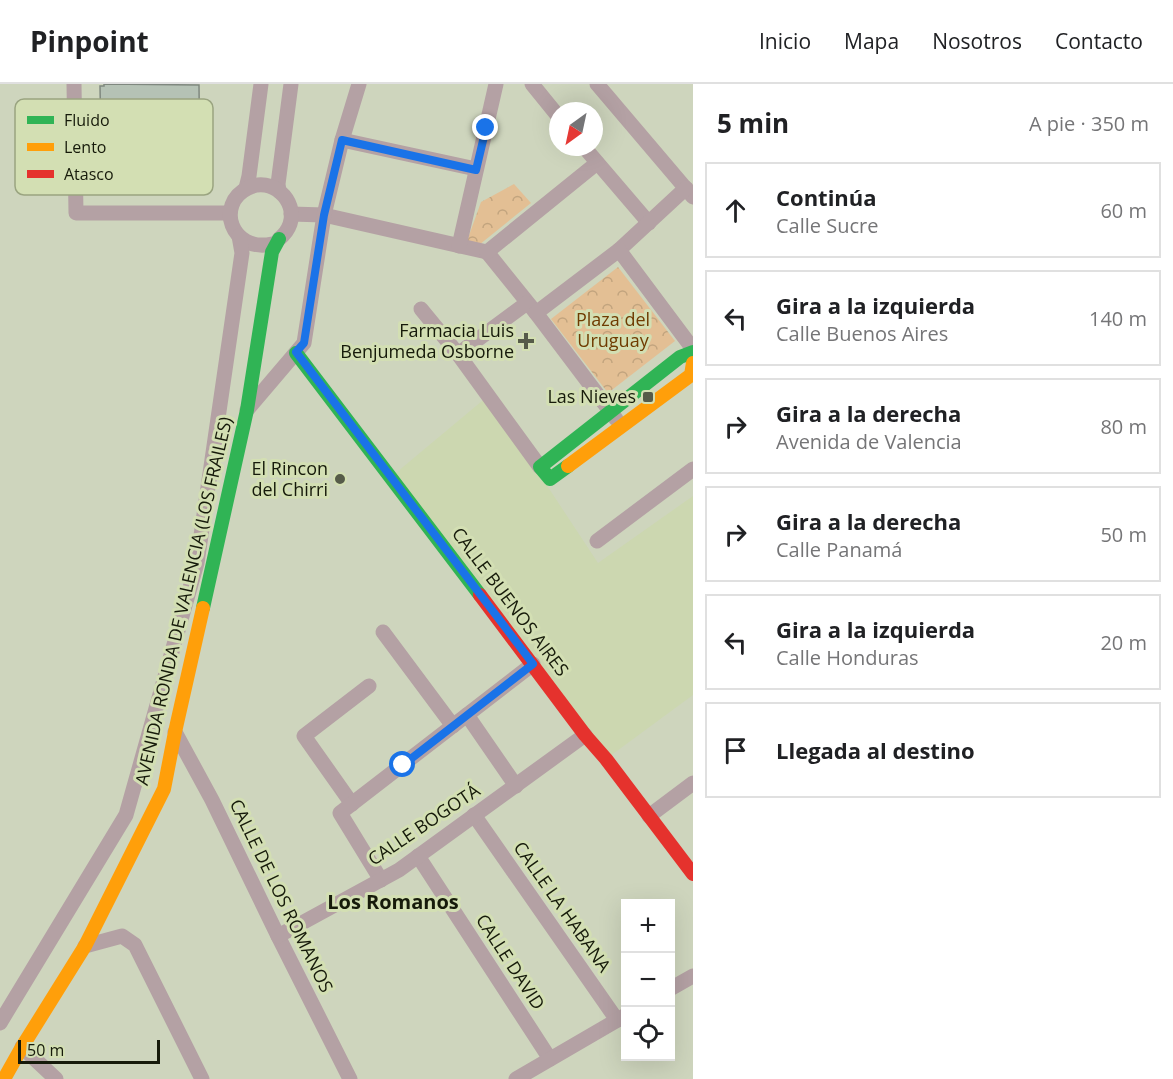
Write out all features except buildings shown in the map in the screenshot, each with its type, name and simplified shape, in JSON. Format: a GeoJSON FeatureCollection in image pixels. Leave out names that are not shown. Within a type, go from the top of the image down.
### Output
{"type":"FeatureCollection","features":[{"type":"Feature","properties":{"kind":"street"},"geometry":{"type":"LineString","coordinates":[[74,84],[74,99]]}},
{"type":"Feature","properties":{"kind":"street"},"geometry":{"type":"LineString","coordinates":[[246,188],[261,84]]}},
{"type":"Feature","properties":{"kind":"street"},"geometry":{"type":"LineString","coordinates":[[279,191],[291,84]]}},
{"type":"Feature","properties":{"kind":"street"},"geometry":{"type":"LineString","coordinates":[[248,410],[304,343],[324,215],[342,140],[359,84]]}},
{"type":"Feature","properties":{"kind":"street"},"geometry":{"type":"LineString","coordinates":[[532,84],[549,105]]}},
{"type":"Feature","properties":{"kind":"street"},"geometry":{"type":"LineString","coordinates":[[458,354],[619,250],[649,223],[690,193],[597,84]]}},
{"type":"Feature","properties":{"kind":"street"},"geometry":{"type":"LineString","coordinates":[[459,246],[492,85]]}},
{"type":"Feature","properties":{"kind":"street"},"geometry":{"type":"LineString","coordinates":[[342,140],[476,170]]}},
{"type":"Feature","properties":{"kind":"street"},"geometry":{"type":"LineString","coordinates":[[591,156],[649,223]]}},
{"type":"Feature","properties":{"kind":"street"},"geometry":{"type":"LineString","coordinates":[[487,252],[597,164]]}},
{"type":"Feature","properties":{"kind":"street"},"geometry":{"type":"LineString","coordinates":[[254,185],[271,186],[285,197],[290,205],[290,224],[286,232],[276,241],[263,246],[254,245],[239,237],[234,229],[230,213],[232,203],[246,188],[254,185]]}},
{"type":"Feature","properties":{"kind":"street"},"geometry":{"type":"LineString","coordinates":[[76,195],[76,213],[230,213]]}},
{"type":"Feature","properties":{"kind":"street"},"geometry":{"type":"LineString","coordinates":[[291,214],[324,215],[487,252],[621,426]]}},
{"type":"Feature","properties":{"kind":"street","name":"AVENIDA RONDA DE VALENCIA (LOS FRAILES)"},"geometry":{"type":"LineString","coordinates":[[0,1023],[126,814],[197,563],[242,253],[239,237]]}},
{"type":"Feature","properties":{"kind":"street","name":"AVENIDA RONDA DE VALENCIA (LOS FRAILES)"},"geometry":{"type":"LineString","coordinates":[[4,1079],[85,946],[164,789],[248,410],[272,252],[276,241]]}},
{"type":"Feature","properties":{"kind":"street"},"geometry":{"type":"LineString","coordinates":[[540,467],[680,357],[693,350],[619,250]]}},
{"type":"Feature","properties":{"kind":"street"},"geometry":{"type":"LineString","coordinates":[[421,309],[458,354],[550,479],[692,372]]}},
{"type":"Feature","properties":{"kind":"street","name":"CALLE BUENOS AIRES"},"geometry":{"type":"LineString","coordinates":[[296,352],[585,735],[693,874]]}},
{"type":"Feature","properties":{"kind":"street"},"geometry":{"type":"LineString","coordinates":[[597,541],[693,469]]}},
{"type":"Feature","properties":{"kind":"street"},"geometry":{"type":"LineString","coordinates":[[383,632],[453,726]]}},
{"type":"Feature","properties":{"kind":"street"},"geometry":{"type":"LineString","coordinates":[[346,808],[533,664]]}},
{"type":"Feature","properties":{"kind":"street"},"geometry":{"type":"LineString","coordinates":[[369,686],[304,736],[346,808],[381,880]]}},
{"type":"Feature","properties":{"kind":"street"},"geometry":{"type":"LineString","coordinates":[[467,715],[516,786]]}},
{"type":"Feature","properties":{"kind":"street","name":"CALLE DE LOS ROMANOS"},"geometry":{"type":"LineString","coordinates":[[175,732],[212,800],[350,1079]]}},
{"type":"Feature","properties":{"kind":"street","name":"CALLE BOGOTÁ"},"geometry":{"type":"LineString","coordinates":[[278,936],[399,870],[585,735]]}},
{"type":"Feature","properties":{"kind":"street"},"geometry":{"type":"LineString","coordinates":[[649,816],[693,783]]}},
{"type":"Feature","properties":{"kind":"street","name":"CALLE LA HABANA"},"geometry":{"type":"LineString","coordinates":[[474,815],[621,1018]]}},
{"type":"Feature","properties":{"kind":"street","name":"CALLE DAVID"},"geometry":{"type":"LineString","coordinates":[[418,856],[550,1059]]}},
{"type":"Feature","properties":{"kind":"street"},"geometry":{"type":"LineString","coordinates":[[85,946],[122,936],[135,945],[202,1079]]}},
{"type":"Feature","properties":{"kind":"street"},"geometry":{"type":"LineString","coordinates":[[675,986],[693,976]]}},
{"type":"Feature","properties":{"kind":"street"},"geometry":{"type":"LineString","coordinates":[[516,1079],[621,1018]]}},
{"type":"Feature","properties":{"kind":"street"},"geometry":{"type":"LineString","coordinates":[[22,1047],[56,1079]]}},
{"type":"Feature","properties":{"kind":"shaded area"},"geometry":{"type":"Polygon","coordinates":[[[488,396],[598,563],[693,496],[693,695],[606,759],[391,477],[488,396]]]}},
{"type":"Feature","properties":{"kind":"green space"},"geometry":{"type":"Polygon","coordinates":[[[514,184],[531,203],[479,245],[467,241],[481,202],[514,184]]]}},
{"type":"Feature","properties":{"kind":"green space","name":"Plaza del Uruguay"},"geometry":{"type":"Polygon","coordinates":[[[618,267],[675,341],[608,393],[551,319],[618,267]]]}},
{"type":"Feature","properties":{"kind":"traffic: fast"},"geometry":{"type":"LineString","coordinates":[[203,608],[247,410],[272,252],[279,239]]}},
{"type":"Feature","properties":{"kind":"traffic: fast"},"geometry":{"type":"LineString","coordinates":[[568,466],[550,479],[540,467],[680,357],[693,352]]}},
{"type":"Feature","properties":{"kind":"traffic: fast"},"geometry":{"type":"LineString","coordinates":[[296,353],[480,595]]}},
{"type":"Feature","properties":{"kind":"traffic: slow"},"geometry":{"type":"LineString","coordinates":[[568,466],[691,375],[693,363]]}},
{"type":"Feature","properties":{"kind":"traffic: slow"},"geometry":{"type":"LineString","coordinates":[[4,1079],[85,946],[164,789],[203,608]]}},
{"type":"Feature","properties":{"kind":"traffic: jam"},"geometry":{"type":"LineString","coordinates":[[480,595],[693,874]]}},
{"type":"Feature","properties":{"kind":"place","name":"Farmacia Luis Benjumeda Osborne"},"geometry":{"type":"Point","coordinates":[526,341]}},
{"type":"Feature","properties":{"kind":"place","name":"Las Nieves"},"geometry":{"type":"Point","coordinates":[648,397]}},
{"type":"Feature","properties":{"kind":"place","name":"El Rincon del Chirri"},"geometry":{"type":"Point","coordinates":[340,479]}},
{"type":"Feature","properties":{"kind":"district","name":"Los Romanos"},"geometry":{"type":"Point","coordinates":[393,902]}},
{"type":"Feature","properties":{"kind":"route"},"geometry":{"type":"LineString","coordinates":[[403,765],[533,664],[296,352],[304,343],[324,215],[342,140],[476,170],[486,128]]}}]}
